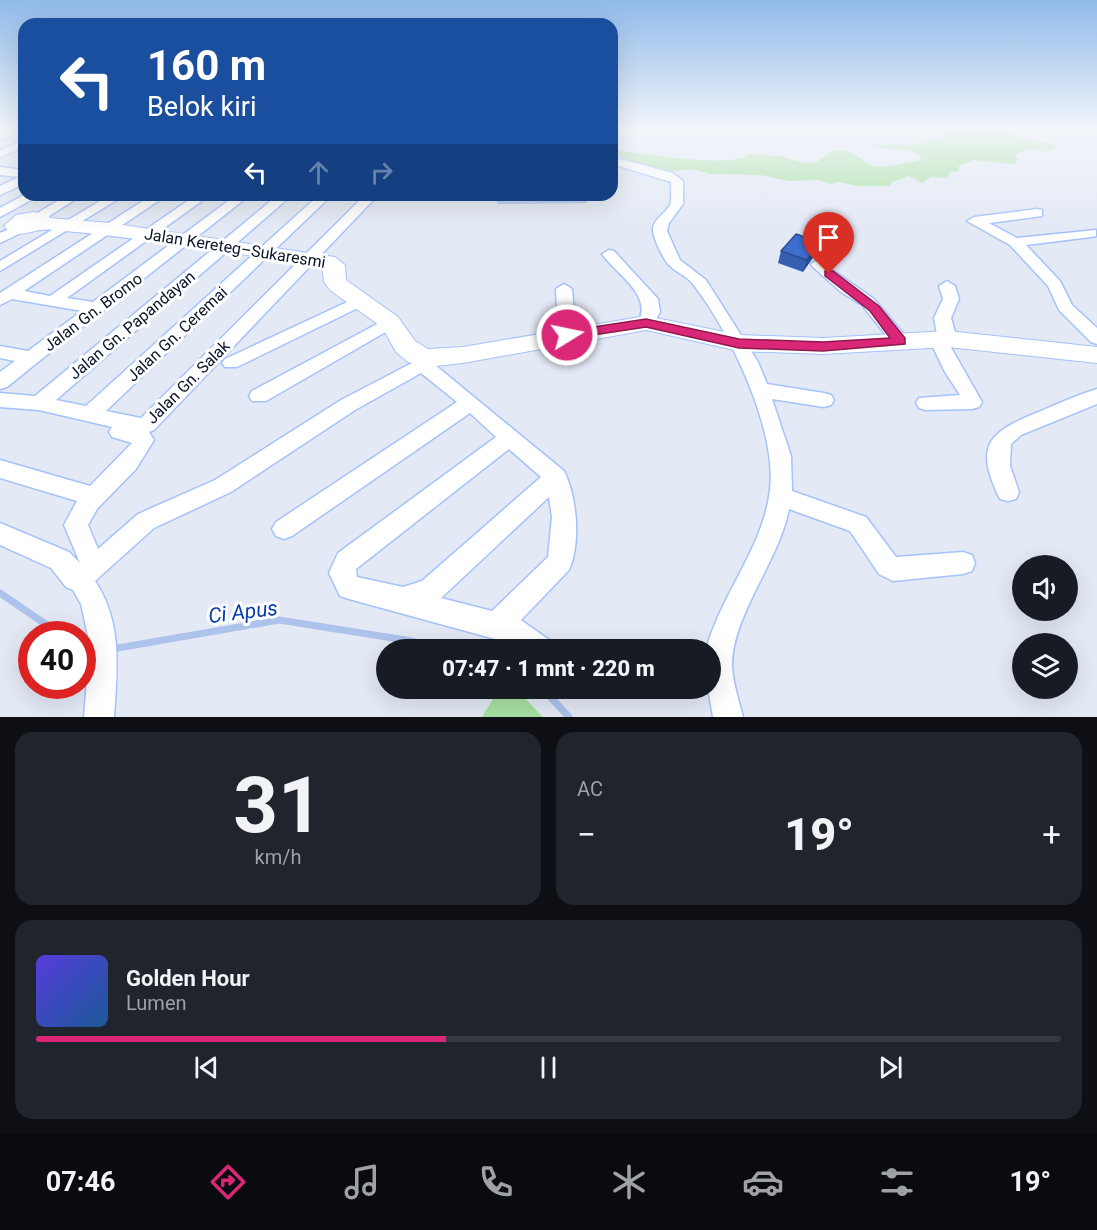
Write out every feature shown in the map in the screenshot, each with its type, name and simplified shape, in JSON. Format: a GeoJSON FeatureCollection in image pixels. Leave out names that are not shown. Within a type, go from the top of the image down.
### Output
{"type":"FeatureCollection","features":[{"type":"Feature","properties":{"kind":"street"},"geometry":{"type":"LineString","coordinates":[[624,163],[669,176],[677,181],[677,204],[662,223],[660,231],[674,262],[698,280],[713,308],[739,343],[760,390],[780,456],[780,496],[760,559],[725,630],[719,654],[718,669],[728,717]]}},
{"type":"Feature","properties":{"kind":"street"},"geometry":{"type":"LineString","coordinates":[[0,171],[18,173]]}},
{"type":"Feature","properties":{"kind":"street"},"geometry":{"type":"LineString","coordinates":[[0,191],[18,182]]}},
{"type":"Feature","properties":{"kind":"street"},"geometry":{"type":"LineString","coordinates":[[0,213],[23,201]]}},
{"type":"Feature","properties":{"kind":"street"},"geometry":{"type":"LineString","coordinates":[[0,239],[22,222],[64,201]]}},
{"type":"Feature","properties":{"kind":"street"},"geometry":{"type":"LineString","coordinates":[[0,267],[109,201]]}},
{"type":"Feature","properties":{"kind":"street"},"geometry":{"type":"LineString","coordinates":[[5,297],[152,201]]}},
{"type":"Feature","properties":{"kind":"street"},"geometry":{"type":"LineString","coordinates":[[53,301],[196,201]]}},
{"type":"Feature","properties":{"kind":"street","name":"Jalan Gn. Bromo"},"geometry":{"type":"LineString","coordinates":[[0,382],[235,201]]}},
{"type":"Feature","properties":{"kind":"street","name":"Jalan Gn. Papandayan"},"geometry":{"type":"LineString","coordinates":[[40,408],[279,201]]}},
{"type":"Feature","properties":{"kind":"street","name":"Jalan Gn. Ceremai"},"geometry":{"type":"LineString","coordinates":[[88,416],[320,201]]}},
{"type":"Feature","properties":{"kind":"street"},"geometry":{"type":"LineString","coordinates":[[309,258],[366,201]]}},
{"type":"Feature","properties":{"kind":"street"},"geometry":{"type":"LineString","coordinates":[[1037,213],[974,222],[1015,242],[1055,284],[1065,307],[1097,338]]}},
{"type":"Feature","properties":{"kind":"street","name":"Jalan Kereteg–Sukaresmi"},"geometry":{"type":"LineString","coordinates":[[22,222],[110,229],[332,263],[335,282],[390,322],[397,329],[405,346],[417,356],[429,361],[567,335],[646,323],[739,343],[823,346],[943,339],[1097,355]]}},
{"type":"Feature","properties":{"kind":"street"},"geometry":{"type":"LineString","coordinates":[[1015,242],[1091,233]]}},
{"type":"Feature","properties":{"kind":"street"},"geometry":{"type":"LineString","coordinates":[[609,254],[650,299],[652,312],[646,323]]}},
{"type":"Feature","properties":{"kind":"street","name":"Jalan Gn. Salak"},"geometry":{"type":"LineString","coordinates":[[0,400],[140,426],[147,425],[309,258]]}},
{"type":"Feature","properties":{"kind":"street"},"geometry":{"type":"LineString","coordinates":[[818,264],[874,309],[900,341]]}},
{"type":"Feature","properties":{"kind":"street"},"geometry":{"type":"LineString","coordinates":[[927,403],[972,402],[972,398],[954,372],[943,339],[941,316],[951,299],[947,286]]}},
{"type":"Feature","properties":{"kind":"street"},"geometry":{"type":"LineString","coordinates":[[564,289],[567,335]]}},
{"type":"Feature","properties":{"kind":"street"},"geometry":{"type":"LineString","coordinates":[[5,297],[97,308]]}},
{"type":"Feature","properties":{"kind":"street"},"geometry":{"type":"LineString","coordinates":[[231,363],[360,301]]}},
{"type":"Feature","properties":{"kind":"street"},"geometry":{"type":"LineString","coordinates":[[259,396],[390,322]]}},
{"type":"Feature","properties":{"kind":"street"},"geometry":{"type":"LineString","coordinates":[[0,352],[32,358]]}},
{"type":"Feature","properties":{"kind":"street"},"geometry":{"type":"LineString","coordinates":[[99,712],[104,631],[91,595],[80,579],[85,573],[146,521],[224,486],[348,405],[429,361],[470,403],[556,477],[564,517],[560,562],[496,626]]}},
{"type":"Feature","properties":{"kind":"street"},"geometry":{"type":"LineString","coordinates":[[760,390],[824,400]]}},
{"type":"Feature","properties":{"kind":"street"},"geometry":{"type":"LineString","coordinates":[[1008,492],[999,471],[997,459],[1001,440],[1014,430],[1097,396]]}},
{"type":"Feature","properties":{"kind":"street"},"geometry":{"type":"LineString","coordinates":[[284,529],[470,403]]}},
{"type":"Feature","properties":{"kind":"street"},"geometry":{"type":"LineString","coordinates":[[40,408],[144,440],[129,465],[81,511],[76,525],[85,573]]}},
{"type":"Feature","properties":{"kind":"street"},"geometry":{"type":"LineString","coordinates":[[510,436],[347,561],[342,573],[349,587],[513,630],[525,639]]}},
{"type":"Feature","properties":{"kind":"street"},"geometry":{"type":"LineString","coordinates":[[0,469],[94,497]]}},
{"type":"Feature","properties":{"kind":"street"},"geometry":{"type":"LineString","coordinates":[[403,600],[430,591],[556,477]]}},
{"type":"Feature","properties":{"kind":"street"},"geometry":{"type":"LineString","coordinates":[[780,496],[858,524],[888,566],[893,569],[963,563]]}},
{"type":"Feature","properties":{"kind":"street"},"geometry":{"type":"LineString","coordinates":[[0,534],[85,573]]}},
{"type":"Feature","properties":{"kind":"green space"},"geometry":{"type":"Polygon","coordinates":[[[641,163],[868,163],[881,167],[902,163],[965,163],[959,166],[959,171],[951,172],[947,178],[931,177],[922,183],[909,176],[892,182],[889,186],[857,186],[839,182],[831,184],[817,180],[789,181],[760,175],[710,174],[692,169],[667,172],[641,163]]]}},
{"type":"Feature","properties":{"kind":"green space"},"geometry":{"type":"Polygon","coordinates":[[[493,699],[526,699],[543,717],[482,717],[493,699]]]}},
{"type":"Feature","properties":{"kind":"water"},"geometry":{"type":"Polygon","coordinates":[[[496,201],[587,201],[586,203],[498,204],[496,201]]]}},
{"type":"Feature","properties":{"kind":"building"},"geometry":{"type":"Polygon","coordinates":[[[796,234],[820,242],[807,260],[781,251],[796,234]]]}},
{"type":"Feature","properties":{"kind":"waterway","name":"Ci Apus"},"geometry":{"type":"LineString","coordinates":[[0,593],[41,621]]}},
{"type":"Feature","properties":{"kind":"waterway","name":"Ci Apus"},"geometry":{"type":"LineString","coordinates":[[112,649],[279,620],[399,639]]}},
{"type":"Feature","properties":{"kind":"waterway","name":"Ci Apus"},"geometry":{"type":"LineString","coordinates":[[552,699],[569,717]]}},
{"type":"Feature","properties":{"kind":"route"},"geometry":{"type":"LineString","coordinates":[[567,335],[646,323],[672,327],[708,339],[739,343],[823,346],[900,341],[867,302],[829,274]]}}]}
